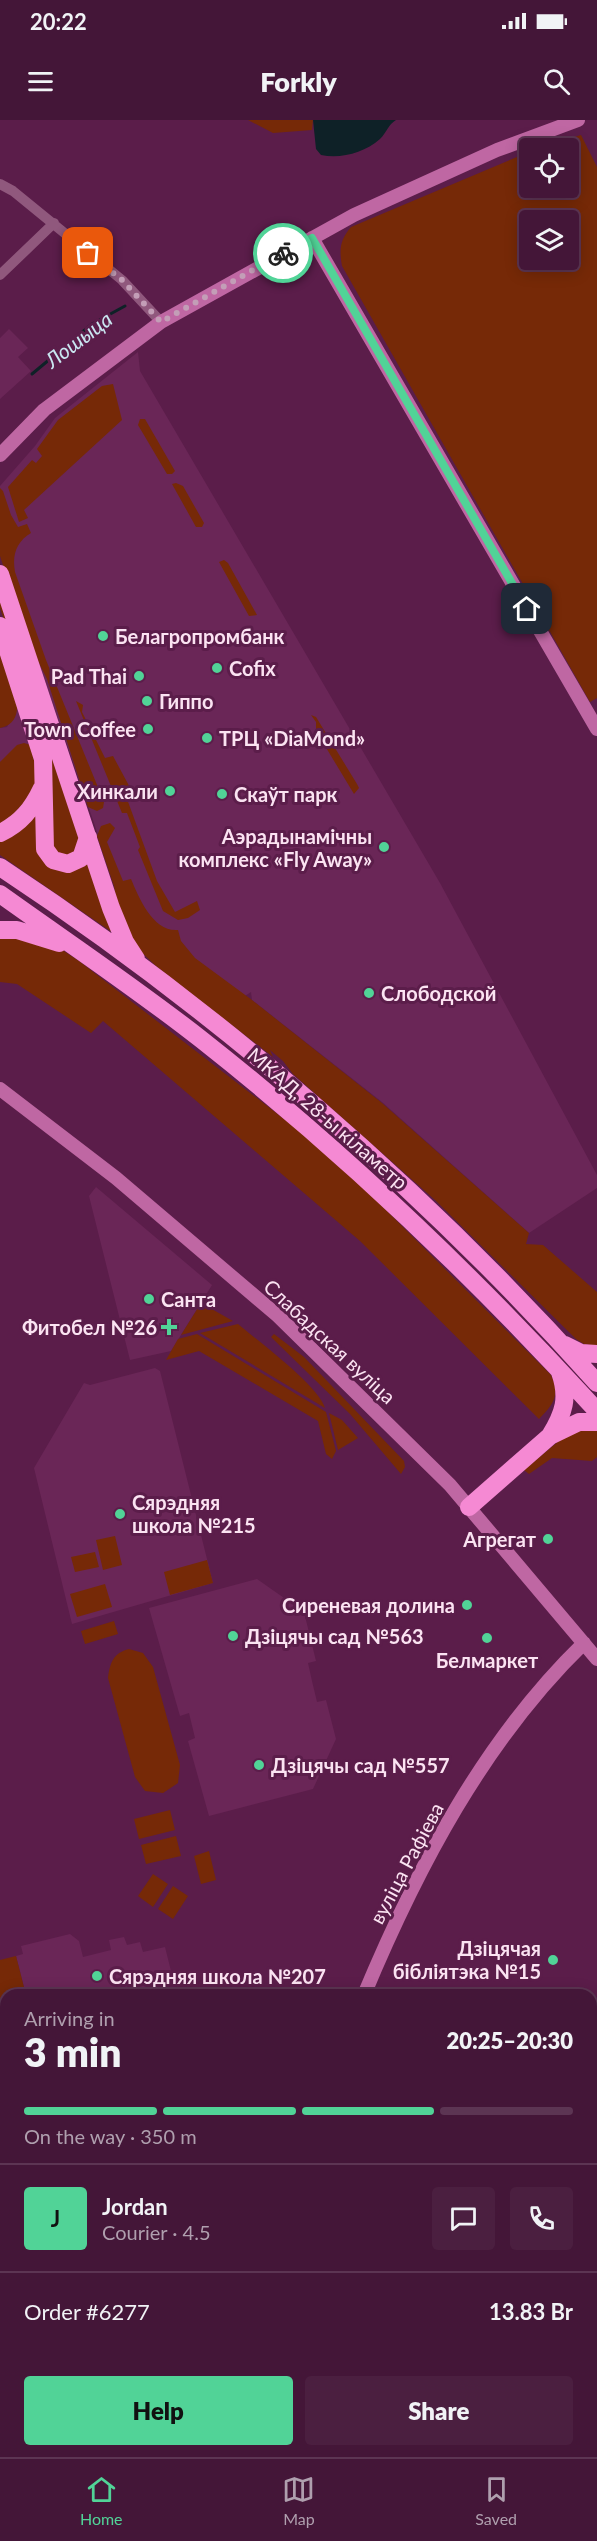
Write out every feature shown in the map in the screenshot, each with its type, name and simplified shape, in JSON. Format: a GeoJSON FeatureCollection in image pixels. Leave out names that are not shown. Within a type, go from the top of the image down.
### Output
{"type":"FeatureCollection","features":[{"type":"Feature","properties":{"kind":"highway"},"geometry":{"type":"LineString","coordinates":[[0,574],[111,908],[125,942],[147,972]]}},
{"type":"Feature","properties":{"kind":"highway"},"geometry":{"type":"LineString","coordinates":[[0,626],[41,748],[45,773],[44,841],[48,855],[60,864],[75,862],[81,858],[88,837]]}},
{"type":"Feature","properties":{"kind":"highway"},"geometry":{"type":"LineString","coordinates":[[0,833],[18,823],[27,814],[44,784]]}},
{"type":"Feature","properties":{"kind":"highway","name":"МКАД, 28-ы кіламетр"},"geometry":{"type":"LineString","coordinates":[[0,867],[147,972],[290,1083],[435,1216],[559,1341],[597,1383]]}},
{"type":"Feature","properties":{"kind":"highway","name":"МКАД, 28-ы кіламетр"},"geometry":{"type":"LineString","coordinates":[[0,894],[86,953],[201,1040],[338,1153],[380,1190],[560,1370],[597,1411]]}},
{"type":"Feature","properties":{"kind":"highway"},"geometry":{"type":"LineString","coordinates":[[0,930],[17,930],[39,935],[86,953]]}},
{"type":"Feature","properties":{"kind":"highway"},"geometry":{"type":"LineString","coordinates":[[559,1341],[580,1353],[597,1354]]}},
{"type":"Feature","properties":{"kind":"highway"},"geometry":{"type":"LineString","coordinates":[[550,1436],[565,1406],[566,1393],[560,1370]]}},
{"type":"Feature","properties":{"kind":"highway"},"geometry":{"type":"LineString","coordinates":[[469,1507],[550,1436],[579,1422],[597,1422]]}},
{"type":"Feature","properties":{"kind":"main road"},"geometry":{"type":"LineString","coordinates":[[0,455],[44,410],[161,322],[312,238],[437,176],[497,150],[578,120]]}},
{"type":"Feature","properties":{"kind":"main road"},"geometry":{"type":"LineString","coordinates":[[312,238],[597,729]]}},
{"type":"Feature","properties":{"kind":"main road","name":"Слабадская вуліца"},"geometry":{"type":"LineString","coordinates":[[0,1089],[116,1178],[279,1316],[391,1425],[469,1507],[597,1659]]}},
{"type":"Feature","properties":{"kind":"main road","name":"вуліца Рафіева"},"geometry":{"type":"LineString","coordinates":[[367,1989],[412,1887],[480,1772],[528,1704],[584,1643]]}},
{"type":"Feature","properties":{"kind":"street"},"geometry":{"type":"LineString","coordinates":[[0,184],[13,191],[54,223],[122,280],[161,322]]}},
{"type":"Feature","properties":{"kind":"street"},"geometry":{"type":"LineString","coordinates":[[0,275],[54,223]]}},
{"type":"Feature","properties":{"kind":"shaded area"},"geometry":{"type":"Polygon","coordinates":[[[248,120],[313,120],[312,130],[273,133],[248,120]]]}},
{"type":"Feature","properties":{"kind":"shaded area"},"geometry":{"type":"Polygon","coordinates":[[[581,135],[597,167],[597,698],[590,702],[342,266],[343,241],[351,227],[519,156],[519,198],[579,198],[579,138],[571,138],[581,135]]]}},
{"type":"Feature","properties":{"kind":"shaded area"},"geometry":{"type":"Polygon","coordinates":[[[9,329],[28,348],[18,357],[31,371],[0,399],[0,338],[9,329]]]}},
{"type":"Feature","properties":{"kind":"shaded area"},"geometry":{"type":"Polygon","coordinates":[[[138,352],[140,371],[440,883],[597,1175],[597,1188],[529,1233],[382,1102],[252,1000],[251,992],[245,996],[120,903],[0,552],[0,486],[35,446],[55,418],[138,352]]]}},
{"type":"Feature","properties":{"kind":"shaded area"},"geometry":{"type":"Polygon","coordinates":[[[113,384],[122,420],[24,510],[28,518],[19,522],[8,487],[32,460],[36,463],[42,456],[37,449],[58,420],[102,386],[113,384]]]}},
{"type":"Feature","properties":{"kind":"shaded area"},"geometry":{"type":"Polygon","coordinates":[[[140,419],[145,419],[175,471],[172,474],[167,474],[138,425],[140,419]]]}},
{"type":"Feature","properties":{"kind":"shaded area"},"geometry":{"type":"Polygon","coordinates":[[[172,484],[183,486],[204,523],[202,527],[196,527],[172,484]]]}},
{"type":"Feature","properties":{"kind":"shaded area"},"geometry":{"type":"Polygon","coordinates":[[[0,488],[18,527],[27,524],[31,533],[22,540],[16,550],[15,572],[46,660],[104,802],[103,808],[97,811],[88,807],[47,679],[28,641],[0,556],[0,488]]]}},
{"type":"Feature","properties":{"kind":"shaded area"},"geometry":{"type":"Polygon","coordinates":[[[224,560],[228,563],[257,615],[249,616],[219,562],[224,560]]]}},
{"type":"Feature","properties":{"kind":"shaded area"},"geometry":{"type":"Polygon","coordinates":[[[0,592],[83,842],[76,856],[53,853],[49,754],[0,608],[0,592]]]}},
{"type":"Feature","properties":{"kind":"shaded area"},"geometry":{"type":"Polygon","coordinates":[[[0,646],[16,692],[17,705],[16,715],[10,724],[0,728],[0,646]]]}},
{"type":"Feature","properties":{"kind":"shaded area"},"geometry":{"type":"Polygon","coordinates":[[[76,701],[83,705],[82,712],[105,758],[113,756],[134,795],[127,799],[157,881],[175,912],[197,901],[200,910],[188,918],[178,920],[163,911],[138,850],[140,847],[127,813],[122,813],[76,701]]]}},
{"type":"Feature","properties":{"kind":"shaded area"},"geometry":{"type":"Polygon","coordinates":[[[19,703],[35,750],[0,762],[0,728],[7,727],[19,703]]]}},
{"type":"Feature","properties":{"kind":"shaded area"},"geometry":{"type":"Polygon","coordinates":[[[311,715],[316,717],[357,784],[359,788],[354,794],[316,731],[316,722],[311,715]]]}},
{"type":"Feature","properties":{"kind":"shaded area"},"geometry":{"type":"Polygon","coordinates":[[[24,743],[31,745],[39,786],[0,829],[0,762],[17,745],[24,743]]]}},
{"type":"Feature","properties":{"kind":"shaded area"},"geometry":{"type":"Polygon","coordinates":[[[40,805],[43,854],[89,856],[119,937],[0,855],[0,836],[40,805]]]}},
{"type":"Feature","properties":{"kind":"shaded area"},"geometry":{"type":"Polygon","coordinates":[[[110,823],[115,828],[107,842],[123,881],[131,879],[154,920],[161,926],[178,930],[181,941],[195,958],[382,1103],[529,1233],[526,1244],[543,1245],[597,1292],[597,1346],[584,1344],[576,1339],[435,1200],[293,1074],[283,1061],[270,1050],[273,1057],[156,966],[136,947],[118,908],[114,886],[97,836],[101,826],[110,823]]]}},
{"type":"Feature","properties":{"kind":"shaded area"},"geometry":{"type":"Polygon","coordinates":[[[0,934],[58,947],[297,1129],[371,1195],[551,1375],[555,1394],[552,1404],[544,1414],[539,1419],[360,1241],[103,1021],[91,1033],[17,984],[0,982],[0,934]]]}},
{"type":"Feature","properties":{"kind":"shaded area"},"geometry":{"type":"Polygon","coordinates":[[[96,1187],[212,1285],[171,1351],[130,1360],[89,1196],[96,1187]]]}},
{"type":"Feature","properties":{"kind":"shaded area"},"geometry":{"type":"Polygon","coordinates":[[[201,1303],[233,1321],[181,1335],[201,1303]]]}},
{"type":"Feature","properties":{"kind":"shaded area"},"geometry":{"type":"Polygon","coordinates":[[[238,1324],[300,1376],[312,1388],[325,1408],[200,1333],[238,1324]]]}},
{"type":"Feature","properties":{"kind":"shaded area"},"geometry":{"type":"Polygon","coordinates":[[[197,1334],[326,1412],[336,1451],[332,1459],[326,1454],[318,1421],[199,1351],[166,1360],[178,1339],[197,1334]]]}},
{"type":"Feature","properties":{"kind":"shaded area"},"geometry":{"type":"Polygon","coordinates":[[[274,1334],[304,1357],[404,1461],[405,1467],[401,1474],[350,1414],[271,1337],[274,1334]]]}},
{"type":"Feature","properties":{"kind":"shaded area","name":"Сярэдняя школа №215"},"geometry":{"type":"Polygon","coordinates":[[[155,1368],[160,1371],[213,1583],[72,1624],[34,1468],[84,1383],[90,1385],[155,1368]]]}},
{"type":"Feature","properties":{"kind":"shaded area"},"geometry":{"type":"Polygon","coordinates":[[[329,1413],[342,1420],[358,1438],[338,1450],[329,1413]]]}},
{"type":"Feature","properties":{"kind":"shaded area"},"geometry":{"type":"Polygon","coordinates":[[[597,1427],[597,1457],[592,1461],[552,1458],[529,1474],[524,1470],[572,1430],[597,1427]]]}},
{"type":"Feature","properties":{"kind":"shaded area"},"geometry":{"type":"Polygon","coordinates":[[[115,1536],[122,1565],[103,1570],[96,1540],[115,1536]]]}},
{"type":"Feature","properties":{"kind":"shaded area"},"geometry":{"type":"Polygon","coordinates":[[[95,1552],[99,1567],[75,1572],[71,1557],[95,1552]]]}},
{"type":"Feature","properties":{"kind":"shaded area"},"geometry":{"type":"Polygon","coordinates":[[[207,1560],[213,1583],[170,1595],[164,1572],[207,1560]]]}},
{"type":"Feature","properties":{"kind":"shaded area"},"geometry":{"type":"Polygon","coordinates":[[[257,1579],[304,1612],[316,1661],[308,1663],[317,1702],[326,1700],[336,1739],[313,1789],[209,1816],[188,1741],[195,1738],[189,1713],[180,1716],[149,1608],[257,1579]]]}},
{"type":"Feature","properties":{"kind":"shaded area"},"geometry":{"type":"Polygon","coordinates":[[[105,1584],[112,1607],[77,1617],[70,1594],[105,1584]]]}},
{"type":"Feature","properties":{"kind":"shaded area"},"geometry":{"type":"Polygon","coordinates":[[[114,1621],[118,1634],[85,1644],[81,1631],[114,1621]]]}},
{"type":"Feature","properties":{"kind":"shaded area"},"geometry":{"type":"Polygon","coordinates":[[[129,1649],[143,1653],[153,1667],[180,1765],[178,1783],[163,1793],[145,1791],[135,1777],[108,1678],[113,1659],[119,1653],[129,1649]]]}},
{"type":"Feature","properties":{"kind":"shaded area"},"geometry":{"type":"Polygon","coordinates":[[[170,1810],[175,1830],[139,1839],[134,1819],[170,1810]]]}},
{"type":"Feature","properties":{"kind":"shaded area"},"geometry":{"type":"Polygon","coordinates":[[[176,1836],[181,1856],[146,1864],[141,1845],[176,1836]]]}},
{"type":"Feature","properties":{"kind":"shaded area"},"geometry":{"type":"Polygon","coordinates":[[[209,1851],[216,1880],[201,1884],[194,1856],[209,1851]]]}},
{"type":"Feature","properties":{"kind":"shaded area"},"geometry":{"type":"Polygon","coordinates":[[[153,1874],[168,1884],[153,1907],[138,1896],[153,1874]]]}},
{"type":"Feature","properties":{"kind":"shaded area"},"geometry":{"type":"Polygon","coordinates":[[[173,1886],[188,1896],[173,1919],[158,1909],[173,1886]]]}},
{"type":"Feature","properties":{"kind":"shaded area","name":"Сярэдняя школа №207"},"geometry":{"type":"Polygon","coordinates":[[[70,1934],[79,1941],[83,1957],[111,1950],[109,1940],[124,1937],[127,1945],[140,1942],[143,1952],[165,1947],[176,1989],[24,1989],[16,1956],[23,1954],[21,1946],[70,1934]]]}},
{"type":"Feature","properties":{"kind":"shaded area"},"geometry":{"type":"Polygon","coordinates":[[[16,1956],[24,1989],[0,1989],[0,1960],[16,1956]]]}},
{"type":"Feature","properties":{"kind":"water"},"geometry":{"type":"Polygon","coordinates":[[[313,120],[396,120],[380,139],[367,148],[352,154],[329,156],[321,155],[316,149],[313,120]]]}},
{"type":"Feature","properties":{"kind":"waterway","name":"Лошыца"},"geometry":{"type":"LineString","coordinates":[[32,374],[92,324],[125,306]]}},
{"type":"Feature","properties":{"kind":"way so far"},"geometry":{"type":"LineString","coordinates":[[88,253],[122,280],[161,322],[283,253]]}},
{"type":"Feature","properties":{"kind":"place","name":"Белагропромбанк"},"geometry":{"type":"Point","coordinates":[103,636]}},
{"type":"Feature","properties":{"kind":"place","name":"Cofix"},"geometry":{"type":"Point","coordinates":[217,668]}},
{"type":"Feature","properties":{"kind":"place","name":"Pad Thai"},"geometry":{"type":"Point","coordinates":[139,676]}},
{"type":"Feature","properties":{"kind":"place","name":"Гиппо"},"geometry":{"type":"Point","coordinates":[147,701]}},
{"type":"Feature","properties":{"kind":"place","name":"Town Coffee"},"geometry":{"type":"Point","coordinates":[148,729]}},
{"type":"Feature","properties":{"kind":"place","name":"ТРЦ «DiaMond»"},"geometry":{"type":"Point","coordinates":[207,738]}},
{"type":"Feature","properties":{"kind":"place","name":"Хинкали"},"geometry":{"type":"Point","coordinates":[170,791]}},
{"type":"Feature","properties":{"kind":"place","name":"Скаўт парк"},"geometry":{"type":"Point","coordinates":[222,794]}},
{"type":"Feature","properties":{"kind":"place","name":"Аэрадынамічны комплекс «Fly Away»"},"geometry":{"type":"Point","coordinates":[384,847]}},
{"type":"Feature","properties":{"kind":"place","name":"Слободской"},"geometry":{"type":"Point","coordinates":[369,993]}},
{"type":"Feature","properties":{"kind":"place","name":"Санта"},"geometry":{"type":"Point","coordinates":[149,1299]}},
{"type":"Feature","properties":{"kind":"place","name":"Фитобел №26"},"geometry":{"type":"Point","coordinates":[169,1327]}},
{"type":"Feature","properties":{"kind":"place","name":"Сярэдняя школа №215"},"geometry":{"type":"Point","coordinates":[120,1514]}},
{"type":"Feature","properties":{"kind":"place","name":"Агрегат"},"geometry":{"type":"Point","coordinates":[548,1539]}},
{"type":"Feature","properties":{"kind":"place","name":"Сиреневая долина"},"geometry":{"type":"Point","coordinates":[467,1605]}},
{"type":"Feature","properties":{"kind":"place","name":"Дзіцячы сад №563"},"geometry":{"type":"Point","coordinates":[233,1636]}},
{"type":"Feature","properties":{"kind":"place","name":"Белмаркет"},"geometry":{"type":"Point","coordinates":[487,1638]}},
{"type":"Feature","properties":{"kind":"place","name":"Дзіцячы сад №557"},"geometry":{"type":"Point","coordinates":[259,1765]}},
{"type":"Feature","properties":{"kind":"place","name":"Дзіцячая бібліятэка №15"},"geometry":{"type":"Point","coordinates":[553,1960]}},
{"type":"Feature","properties":{"kind":"place","name":"Сярэдняя школа №207"},"geometry":{"type":"Point","coordinates":[97,1976]}},
{"type":"Feature","properties":{"kind":"route"},"geometry":{"type":"LineString","coordinates":[[283,253],[312,238],[527,609]]}}]}
